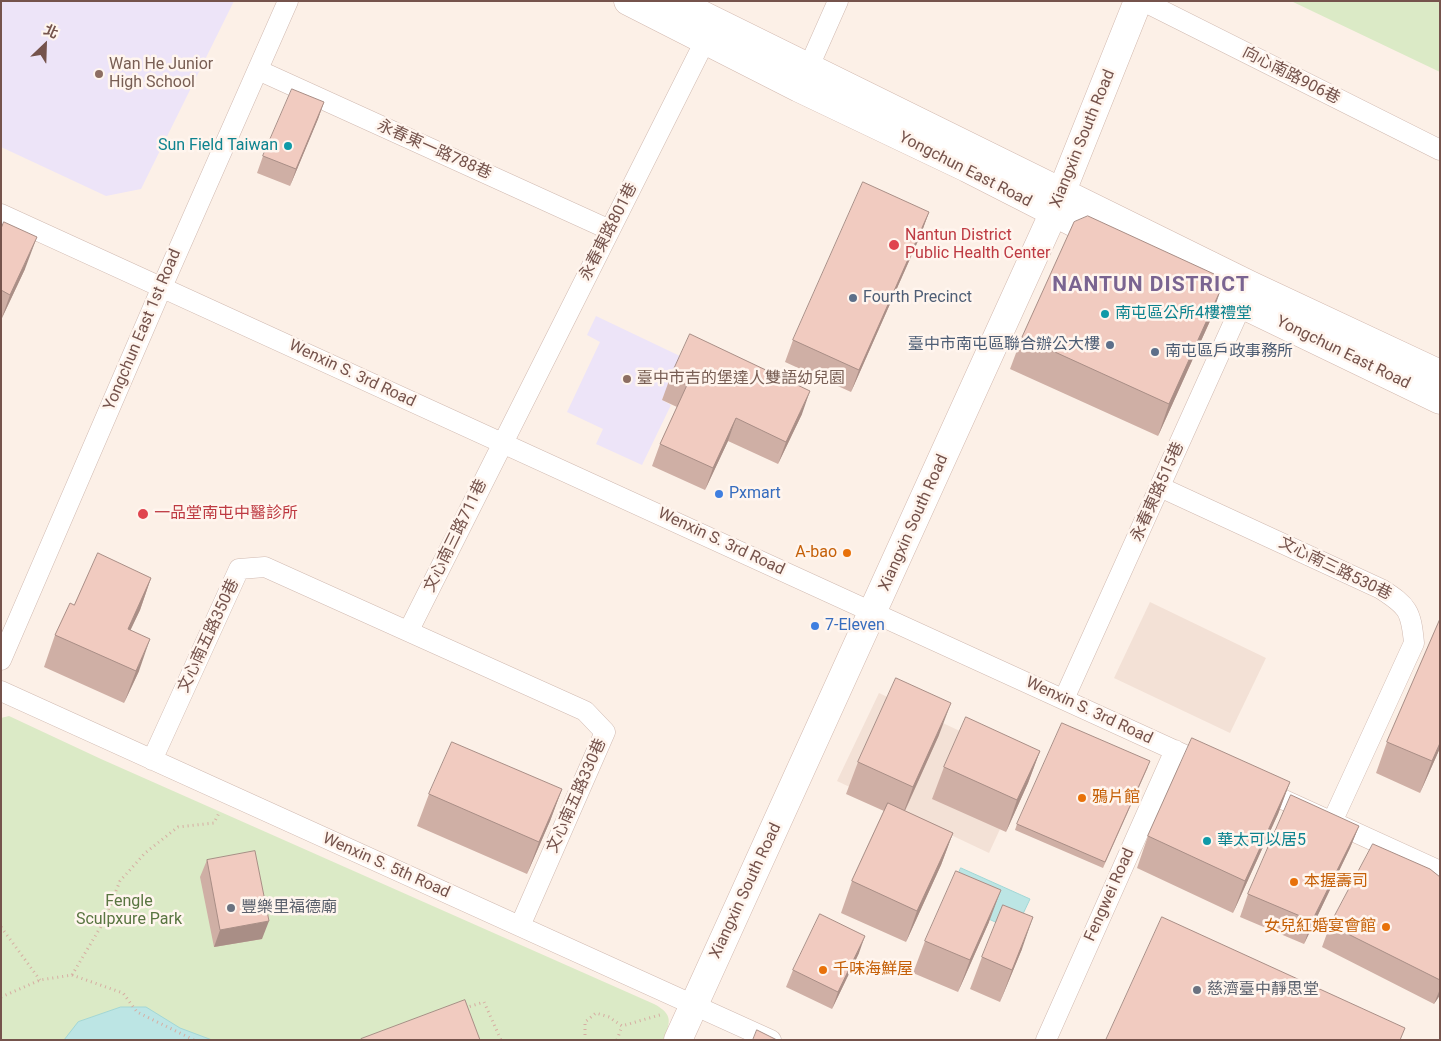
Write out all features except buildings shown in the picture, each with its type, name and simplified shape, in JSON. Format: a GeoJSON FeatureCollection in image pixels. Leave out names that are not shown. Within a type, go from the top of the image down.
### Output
{"type":"FeatureCollection","features":[{"type":"Feature","properties":{"kind":"street","name":"Yongchun East 1st Road"},"geometry":{"type":"LineString","coordinates":[[1,660],[288,1]]}},
{"type":"Feature","properties":{"kind":"street","name":"Yongchun East Road"},"geometry":{"type":"LineString","coordinates":[[628,1],[711,30],[804,78],[1246,295],[1440,400]]}},
{"type":"Feature","properties":{"kind":"street","name":"Yongchun East Road"},"geometry":{"type":"LineString","coordinates":[[674,1],[711,30]]}},
{"type":"Feature","properties":{"kind":"street"},"geometry":{"type":"LineString","coordinates":[[804,78],[838,1]]}},
{"type":"Feature","properties":{"kind":"street","name":"Xiangxin South Road"},"geometry":{"type":"LineString","coordinates":[[678,1040],[1057,202],[1138,1]]}},
{"type":"Feature","properties":{"kind":"street","name":"向心南路906巷"},"geometry":{"type":"LineString","coordinates":[[1143,1],[1440,150]]}},
{"type":"Feature","properties":{"kind":"street","name":"永春東路801巷"},"geometry":{"type":"LineString","coordinates":[[502,443],[711,30]]}},
{"type":"Feature","properties":{"kind":"street","name":"永春東一路788巷"},"geometry":{"type":"LineString","coordinates":[[258,70],[610,230]]}},
{"type":"Feature","properties":{"kind":"street","name":"Wenxin S. 3rd Road"},"geometry":{"type":"LineString","coordinates":[[1,214],[1440,871]]}},
{"type":"Feature","properties":{"kind":"street","name":"Yongchun East Road"},"geometry":{"type":"LineString","coordinates":[[1246,295],[1440,374]]}},
{"type":"Feature","properties":{"kind":"street","name":"永春東路515巷"},"geometry":{"type":"LineString","coordinates":[[1064,699],[1246,295]]}},
{"type":"Feature","properties":{"kind":"street","name":"文心南三路711巷"},"geometry":{"type":"LineString","coordinates":[[409,630],[502,443]]}},
{"type":"Feature","properties":{"kind":"street","name":"文心南三路530巷"},"geometry":{"type":"LineString","coordinates":[[1160,487],[1381,589],[1401,602],[1411,618],[1414,643],[1332,822]]}},
{"type":"Feature","properties":{"kind":"street","name":"文心南五路350巷"},"geometry":{"type":"LineString","coordinates":[[152,760],[239,569],[265,567],[409,630]]}},
{"type":"Feature","properties":{"kind":"street","name":"文心南五路330巷"},"geometry":{"type":"LineString","coordinates":[[409,630],[585,711],[605,732],[520,926]]}},
{"type":"Feature","properties":{"kind":"street","name":"Wenxin S. 5th Road"},"geometry":{"type":"LineString","coordinates":[[1,691],[771,1040]]}},
{"type":"Feature","properties":{"kind":"street","name":"Fengwei Road"},"geometry":{"type":"LineString","coordinates":[[1046,1040],[1174,750]]}},
{"type":"Feature","properties":{"kind":"path"},"geometry":{"type":"LineString","coordinates":[[72,975],[103,923],[120,881],[145,853],[178,827],[214,823],[228,794]]}},
{"type":"Feature","properties":{"kind":"path"},"geometry":{"type":"LineString","coordinates":[[1,928],[40,980]]}},
{"type":"Feature","properties":{"kind":"path"},"geometry":{"type":"LineString","coordinates":[[1,997],[40,980],[72,975],[123,993],[137,1012],[194,1040]]}},
{"type":"Feature","properties":{"kind":"path"},"geometry":{"type":"LineString","coordinates":[[458,1011],[484,1002],[501,1040]]}},
{"type":"Feature","properties":{"kind":"path"},"geometry":{"type":"LineString","coordinates":[[622,1026],[694,1005]]}},
{"type":"Feature","properties":{"kind":"path"},"geometry":{"type":"LineString","coordinates":[[585,1040],[584,1022],[596,1013],[609,1017],[622,1026]]}},
{"type":"Feature","properties":{"kind":"path"},"geometry":{"type":"LineString","coordinates":[[617,1040],[622,1026]]}},
{"type":"Feature","properties":{"kind":"shaded area","name":"Wan He Junior High School"},"geometry":{"type":"Polygon","coordinates":[[[1,1],[234,1],[141,189],[106,196],[1,147],[1,1]]]}},
{"type":"Feature","properties":{"kind":"shaded area","name":"臺中市吉的堡達人雙語幼兒園"},"geometry":{"type":"Polygon","coordinates":[[[596,316],[682,357],[662,400],[671,405],[642,465],[596,444],[603,429],[567,412],[600,342],[587,335],[596,316]]]}},
{"type":"Feature","properties":{"kind":"shaded area"},"geometry":{"type":"Polygon","coordinates":[[[1150,602],[1266,658],[1230,733],[1114,678],[1150,602]]]}},
{"type":"Feature","properties":{"kind":"shaded area"},"geometry":{"type":"Polygon","coordinates":[[[879,693],[1030,764],[989,853],[837,781],[879,693]]]}},
{"type":"Feature","properties":{"kind":"green space"},"geometry":{"type":"Polygon","coordinates":[[[1291,1],[1440,1],[1440,72],[1291,1]]]}},
{"type":"Feature","properties":{"kind":"green space","name":"Fengle Sculpxure Park"},"geometry":{"type":"Polygon","coordinates":[[[9,716],[101,759],[654,1004],[665,1011],[669,1019],[668,1028],[663,1040],[1,1040],[1,718],[9,716]]]}},
{"type":"Feature","properties":{"kind":"water"},"geometry":{"type":"Polygon","coordinates":[[[961,868],[1030,899],[1015,931],[947,900],[961,868]]]}},
{"type":"Feature","properties":{"kind":"water"},"geometry":{"type":"Polygon","coordinates":[[[121,1007],[146,1007],[180,1028],[212,1040],[64,1040],[78,1022],[121,1007]]]}},
{"type":"Feature","properties":{"kind":"place","name":"Wan He Junior High School"},"geometry":{"type":"Point","coordinates":[99,74]}},
{"type":"Feature","properties":{"kind":"place","name":"Sun Field Taiwan"},"geometry":{"type":"Point","coordinates":[288,146]}},
{"type":"Feature","properties":{"kind":"place","name":"Nantun District Public Health Center"},"geometry":{"type":"Point","coordinates":[894,245]}},
{"type":"Feature","properties":{"kind":"place","name":"Fourth Precinct"},"geometry":{"type":"Point","coordinates":[853,298]}},
{"type":"Feature","properties":{"kind":"place","name":"南屯區公所4樓禮堂"},"geometry":{"type":"Point","coordinates":[1105,314]}},
{"type":"Feature","properties":{"kind":"place","name":"臺中市南屯區聯合辦公大樓"},"geometry":{"type":"Point","coordinates":[1110,345]}},
{"type":"Feature","properties":{"kind":"place","name":"南屯區戶政事務所"},"geometry":{"type":"Point","coordinates":[1155,352]}},
{"type":"Feature","properties":{"kind":"place","name":"臺中市吉的堡達人雙語幼兒園"},"geometry":{"type":"Point","coordinates":[627,379]}},
{"type":"Feature","properties":{"kind":"place","name":"Pxmart"},"geometry":{"type":"Point","coordinates":[719,494]}},
{"type":"Feature","properties":{"kind":"place","name":"一品堂南屯中醫診所"},"geometry":{"type":"Point","coordinates":[143,514]}},
{"type":"Feature","properties":{"kind":"place","name":"A-bao"},"geometry":{"type":"Point","coordinates":[847,553]}},
{"type":"Feature","properties":{"kind":"place","name":"7-Eleven"},"geometry":{"type":"Point","coordinates":[815,626]}},
{"type":"Feature","properties":{"kind":"place","name":"鴉片館"},"geometry":{"type":"Point","coordinates":[1082,798]}},
{"type":"Feature","properties":{"kind":"place","name":"華太可以居5"},"geometry":{"type":"Point","coordinates":[1207,841]}},
{"type":"Feature","properties":{"kind":"place","name":"本握壽司"},"geometry":{"type":"Point","coordinates":[1294,882]}},
{"type":"Feature","properties":{"kind":"place","name":"豐樂里福德廟"},"geometry":{"type":"Point","coordinates":[231,908]}},
{"type":"Feature","properties":{"kind":"place","name":"女兒紅婚宴會館"},"geometry":{"type":"Point","coordinates":[1386,927]}},
{"type":"Feature","properties":{"kind":"place","name":"千味海鮮屋"},"geometry":{"type":"Point","coordinates":[823,970]}},
{"type":"Feature","properties":{"kind":"place","name":"慈濟臺中靜思堂"},"geometry":{"type":"Point","coordinates":[1197,990]}},
{"type":"Feature","properties":{"kind":"district","name":"NANTUN DISTRICT"},"geometry":{"type":"Point","coordinates":[1151,286]}}]}
